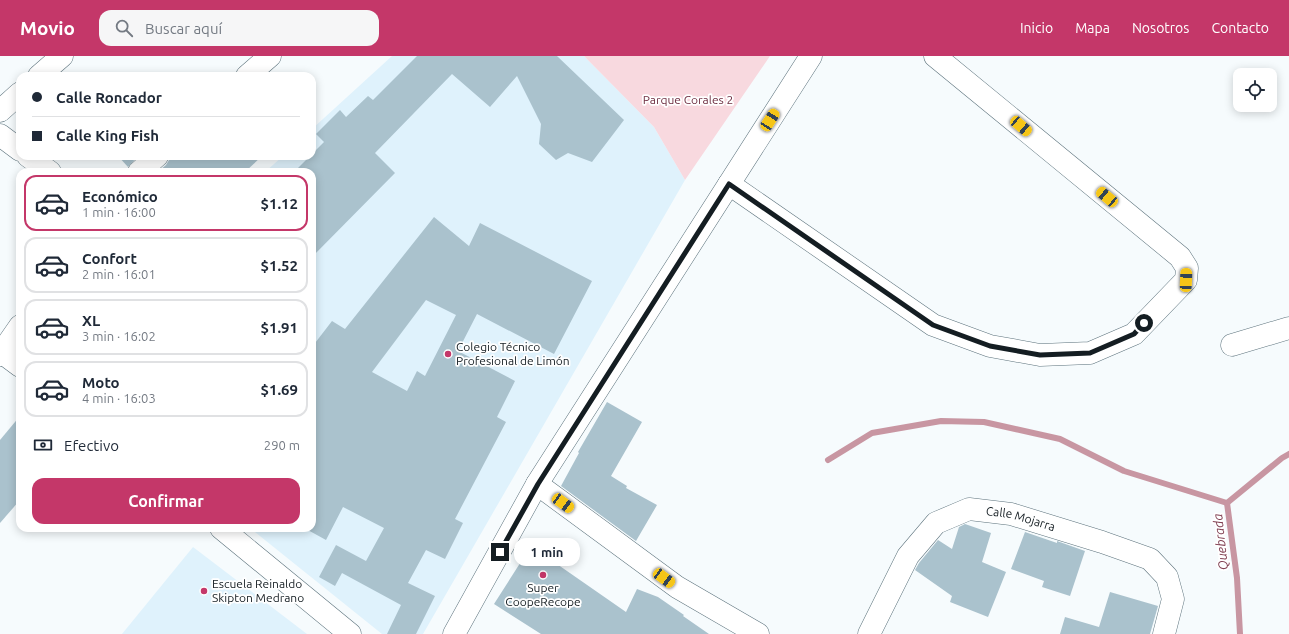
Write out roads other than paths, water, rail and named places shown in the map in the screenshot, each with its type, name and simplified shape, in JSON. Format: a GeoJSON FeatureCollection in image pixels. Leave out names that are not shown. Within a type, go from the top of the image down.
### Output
{"type":"FeatureCollection","features":[{"type":"Feature","properties":{"kind":"street"},"geometry":{"type":"LineString","coordinates":[[44,72],[62,56]]}},
{"type":"Feature","properties":{"kind":"street"},"geometry":{"type":"LineString","coordinates":[[252,72],[270,56]]}},
{"type":"Feature","properties":{"kind":"street"},"geometry":{"type":"LineString","coordinates":[[454,634],[538,484],[811,56]]}},
{"type":"Feature","properties":{"kind":"street"},"geometry":{"type":"LineString","coordinates":[[729,184],[933,325],[990,346],[1040,355],[1090,353],[1134,334],[1186,280],[1187,268],[1180,257],[935,56]]}},
{"type":"Feature","properties":{"kind":"street"},"geometry":{"type":"LineString","coordinates":[[0,111],[16,97]]}},
{"type":"Feature","properties":{"kind":"street"},"geometry":{"type":"LineString","coordinates":[[0,135],[16,147]]}},
{"type":"Feature","properties":{"kind":"street"},"geometry":{"type":"LineString","coordinates":[[34,160],[44,168]]}},
{"type":"Feature","properties":{"kind":"street"},"geometry":{"type":"LineString","coordinates":[[144,168],[152,160]]}},
{"type":"Feature","properties":{"kind":"street"},"geometry":{"type":"LineString","coordinates":[[1232,345],[1289,328]]}},
{"type":"Feature","properties":{"kind":"street"},"geometry":{"type":"LineString","coordinates":[[16,332],[1,353],[16,363]]}},
{"type":"Feature","properties":{"kind":"street"},"geometry":{"type":"LineString","coordinates":[[538,484],[677,587],[758,634]]}},
{"type":"Feature","properties":{"kind":"street","name":"Calle Mojarra"},"geometry":{"type":"LineString","coordinates":[[869,634],[908,556],[936,523],[969,509],[1010,514],[1102,542],[1150,559],[1168,577],[1173,599],[1164,634]]}},
{"type":"Feature","properties":{"kind":"street"},"geometry":{"type":"LineString","coordinates":[[226,532],[350,634]]}},
{"type":"Feature","properties":{"kind":"waterway"},"geometry":{"type":"LineString","coordinates":[[828,460],[872,433],[941,421],[984,422],[1060,439],[1124,471],[1227,503]]}},
{"type":"Feature","properties":{"kind":"waterway","name":"Quebrada"},"geometry":{"type":"LineString","coordinates":[[1227,503],[1282,458],[1289,454]]}},
{"type":"Feature","properties":{"kind":"waterway","name":"Quebrada"},"geometry":{"type":"LineString","coordinates":[[1227,503],[1237,578],[1240,634]]}},
{"type":"Feature","properties":{"kind":"place","name":"Colegio Técnico Profesional de Limón"},"geometry":{"type":"Point","coordinates":[448,354]}},
{"type":"Feature","properties":{"kind":"place","name":"Super CoopeRecope"},"geometry":{"type":"Point","coordinates":[543,575]}},
{"type":"Feature","properties":{"kind":"place","name":"Escuela Reinaldo Skipton Medrano"},"geometry":{"type":"Point","coordinates":[204,591]}},
{"type":"Feature","properties":{"kind":"park label","name":"Parque Corales 2"},"geometry":{"type":"Point","coordinates":[688,100]}}]}
